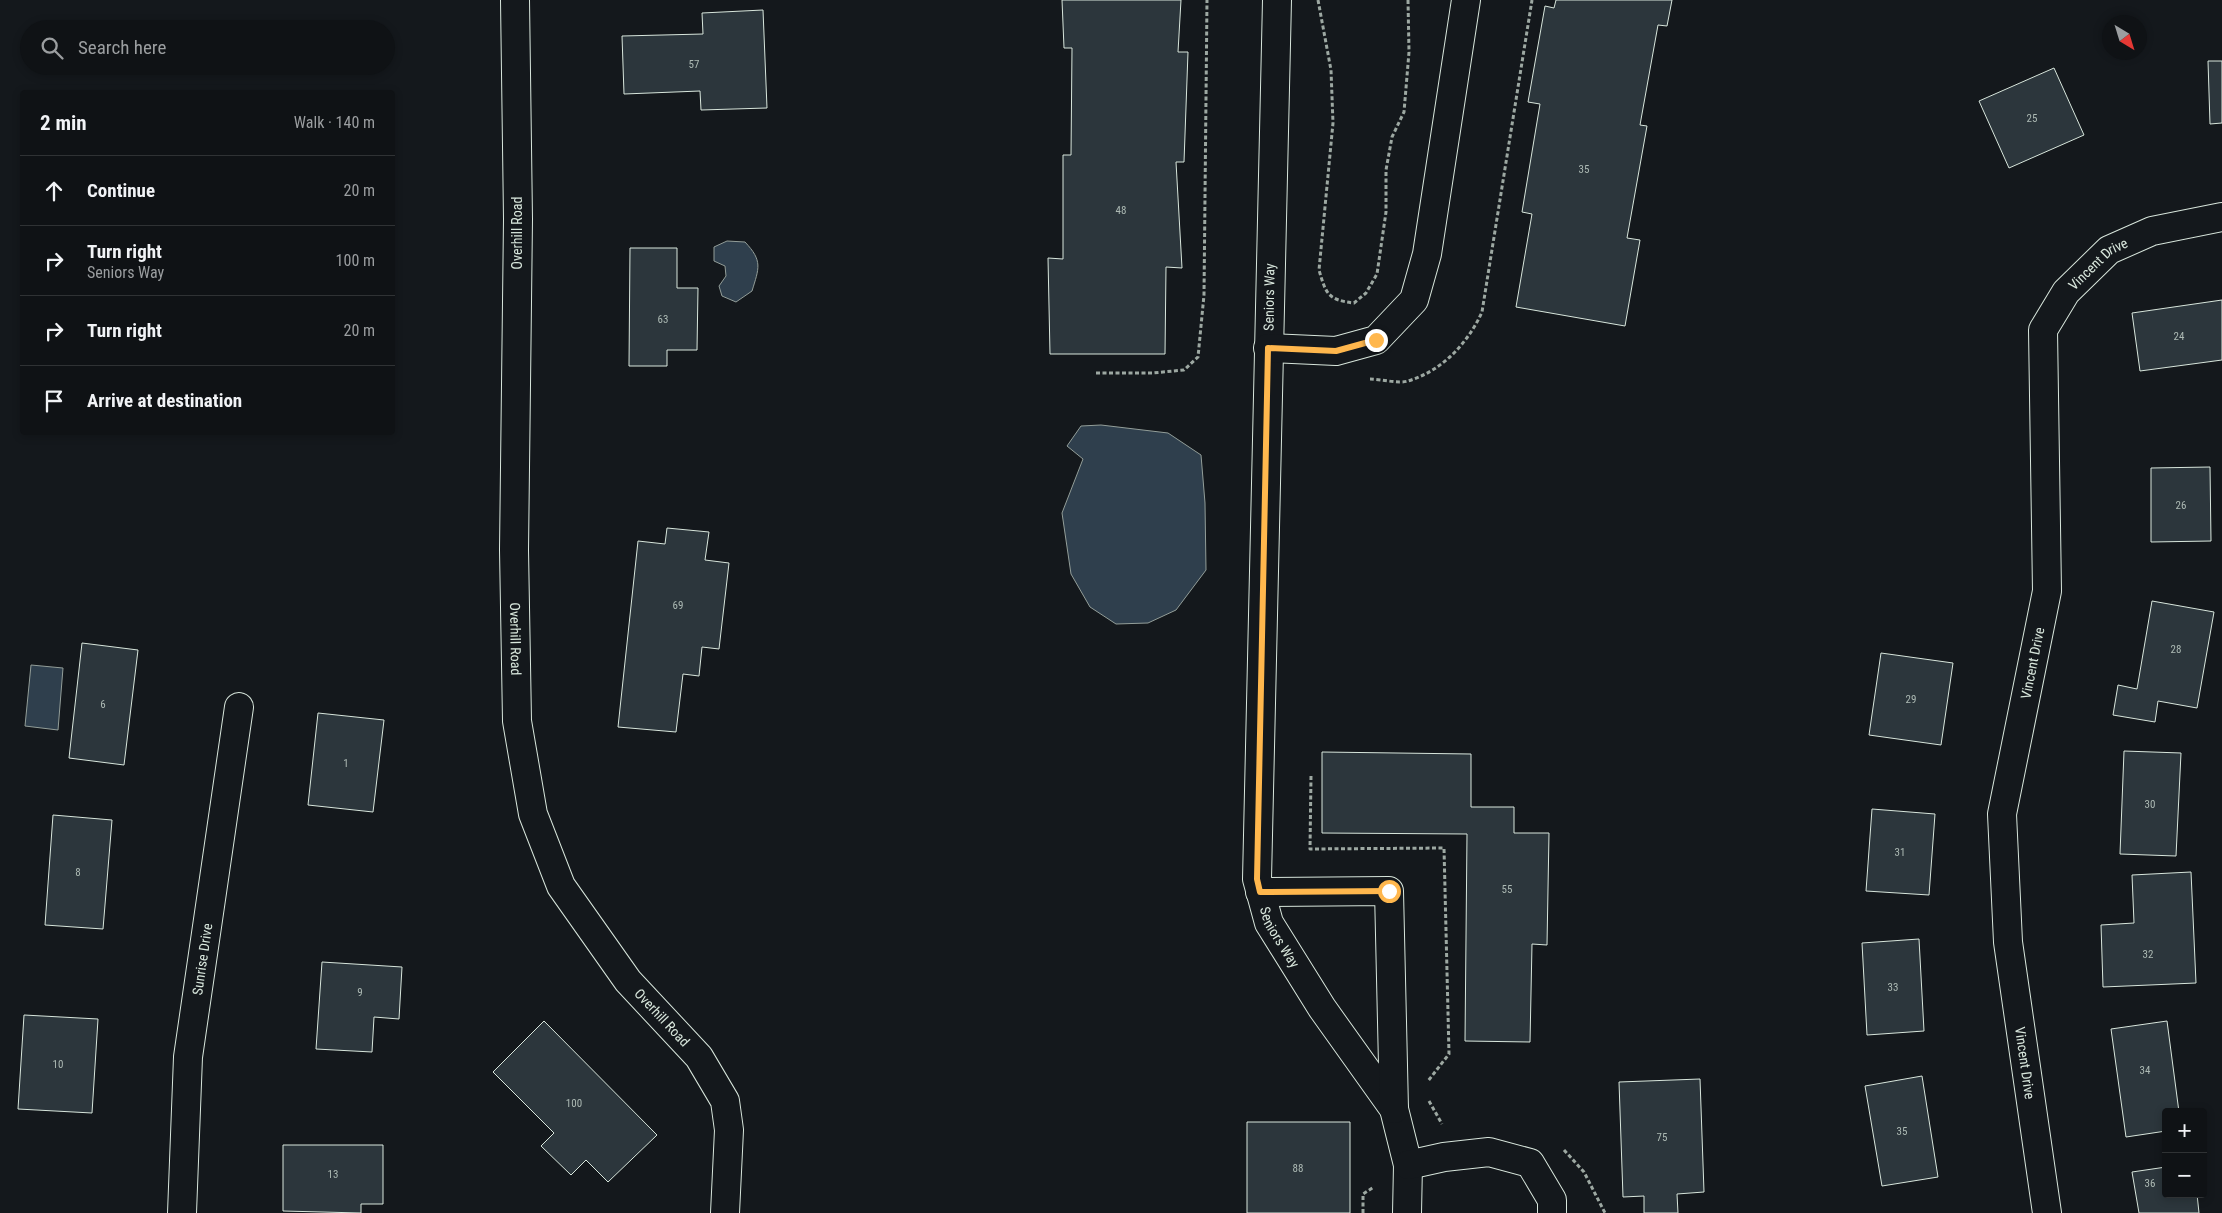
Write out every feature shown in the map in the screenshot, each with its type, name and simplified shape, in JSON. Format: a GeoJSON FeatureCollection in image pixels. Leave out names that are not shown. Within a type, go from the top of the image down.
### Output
{"type":"FeatureCollection","features":[{"type":"Feature","properties":{"kind":"street","name":"Overhill Road"},"geometry":{"type":"LineString","coordinates":[[515,0],[518,229],[514,550],[517,721],[533,814],[561,886],[628,981],[699,1057],[725,1101],[729,1130],[725,1213]]}},
{"type":"Feature","properties":{"kind":"street","name":"Seniors Way"},"geometry":{"type":"LineString","coordinates":[[1277,0],[1257,879],[1269,923],[1322,1008],[1394,1109],[1408,1165],[1407,1213]]}},
{"type":"Feature","properties":{"kind":"street"},"geometry":{"type":"LineString","coordinates":[[1268,348],[1336,351],[1376,340],[1414,300],[1427,254],[1466,0]]}},
{"type":"Feature","properties":{"kind":"street","name":"Vincent Drive"},"geometry":{"type":"LineString","coordinates":[[2047,1213],[2008,942],[2002,814],[2047,591],[2044,330],[2066,292],[2109,250],[2152,231],[2222,217]]}},
{"type":"Feature","properties":{"kind":"street","name":"Sunrise Drive"},"geometry":{"type":"LineString","coordinates":[[182,1213],[188,1057],[239,707]]}},
{"type":"Feature","properties":{"kind":"street"},"geometry":{"type":"LineString","coordinates":[[1260,892],[1389,891],[1394,1109]]}},
{"type":"Feature","properties":{"kind":"street"},"geometry":{"type":"LineString","coordinates":[[1408,1165],[1444,1157],[1489,1152],[1530,1162],[1552,1200],[1552,1213]]}},
{"type":"Feature","properties":{"kind":"path"},"geometry":{"type":"LineString","coordinates":[[1096,373],[1153,373],[1184,370],[1198,357],[1204,295],[1207,0]]}},
{"type":"Feature","properties":{"kind":"path"},"geometry":{"type":"LineString","coordinates":[[1318,0],[1331,70],[1333,124],[1319,270],[1325,290],[1337,301],[1354,302],[1366,293],[1377,274],[1386,212],[1386,170],[1392,137],[1404,112],[1409,52],[1408,0]]}},
{"type":"Feature","properties":{"kind":"path"},"geometry":{"type":"LineString","coordinates":[[1361,378],[1407,382],[1439,367],[1473,332],[1482,312],[1532,0]]}},
{"type":"Feature","properties":{"kind":"path"},"geometry":{"type":"LineString","coordinates":[[1311,776],[1310,849],[1444,848],[1449,1054],[1427,1082]]}},
{"type":"Feature","properties":{"kind":"path"},"geometry":{"type":"LineString","coordinates":[[1426,1097],[1445,1129]]}},
{"type":"Feature","properties":{"kind":"path"},"geometry":{"type":"LineString","coordinates":[[1559,1145],[1584,1172],[1605,1213]]}},
{"type":"Feature","properties":{"kind":"water"},"geometry":{"type":"Polygon","coordinates":[[[727,241],[745,242],[755,254],[758,265],[752,291],[736,302],[722,296],[719,286],[726,276],[725,266],[714,261],[714,247],[727,241]]]}},
{"type":"Feature","properties":{"kind":"water"},"geometry":{"type":"Polygon","coordinates":[[[1101,425],[1168,433],[1201,455],[1205,503],[1206,570],[1176,610],[1148,623],[1116,624],[1090,607],[1071,574],[1062,513],[1083,459],[1067,446],[1081,426],[1101,425]]]}},
{"type":"Feature","properties":{"kind":"water"},"geometry":{"type":"Polygon","coordinates":[[[31,665],[63,668],[58,730],[25,726],[31,665]]]}},
{"type":"Feature","properties":{"kind":"building"},"geometry":{"type":"Polygon","coordinates":[[[1062,0],[1181,0],[1178,52],[1188,52],[1184,162],[1176,162],[1182,268],[1166,267],[1165,354],[1050,354],[1048,258],[1063,259],[1063,155],[1071,155],[1072,48],[1064,48],[1062,0]]]}},
{"type":"Feature","properties":{"kind":"building"},"geometry":{"type":"Polygon","coordinates":[[[1556,0],[1672,0],[1667,26],[1658,25],[1640,125],[1647,126],[1627,238],[1640,240],[1625,326],[1516,307],[1532,214],[1522,212],[1540,104],[1528,102],[1545,6],[1554,8],[1556,0]]]}},
{"type":"Feature","properties":{"kind":"building"},"geometry":{"type":"Polygon","coordinates":[[[763,10],[767,108],[701,110],[700,91],[624,94],[622,36],[703,34],[702,13],[763,10]]]}},
{"type":"Feature","properties":{"kind":"building"},"geometry":{"type":"Polygon","coordinates":[[[2208,61],[2222,61],[2222,123],[2210,124],[2208,61]]]}},
{"type":"Feature","properties":{"kind":"building"},"geometry":{"type":"Polygon","coordinates":[[[2054,68],[2084,135],[2009,168],[1979,101],[2054,68]]]}},
{"type":"Feature","properties":{"kind":"building"},"geometry":{"type":"Polygon","coordinates":[[[630,248],[677,248],[677,288],[698,288],[697,350],[667,350],[667,366],[629,366],[630,248]]]}},
{"type":"Feature","properties":{"kind":"building"},"geometry":{"type":"Polygon","coordinates":[[[2222,300],[2222,360],[2140,371],[2132,313],[2222,300]]]}},
{"type":"Feature","properties":{"kind":"building"},"geometry":{"type":"Polygon","coordinates":[[[2210,467],[2211,541],[2151,542],[2151,468],[2210,467]]]}},
{"type":"Feature","properties":{"kind":"building"},"geometry":{"type":"Polygon","coordinates":[[[667,528],[709,532],[705,560],[729,563],[719,649],[702,647],[699,676],[683,674],[676,732],[618,727],[638,541],[665,544],[667,528]]]}},
{"type":"Feature","properties":{"kind":"building"},"geometry":{"type":"Polygon","coordinates":[[[2152,601],[2214,612],[2197,708],[2158,701],[2155,722],[2113,715],[2118,685],[2137,689],[2152,601]]]}},
{"type":"Feature","properties":{"kind":"building"},"geometry":{"type":"Polygon","coordinates":[[[82,643],[138,650],[124,765],[69,758],[82,643]]]}},
{"type":"Feature","properties":{"kind":"building"},"geometry":{"type":"Polygon","coordinates":[[[1881,653],[1953,663],[1941,745],[1869,735],[1881,653]]]}},
{"type":"Feature","properties":{"kind":"building"},"geometry":{"type":"Polygon","coordinates":[[[318,713],[384,720],[373,812],[308,805],[318,713]]]}},
{"type":"Feature","properties":{"kind":"building"},"geometry":{"type":"Polygon","coordinates":[[[2124,751],[2181,753],[2176,856],[2120,854],[2124,751]]]}},
{"type":"Feature","properties":{"kind":"building"},"geometry":{"type":"Polygon","coordinates":[[[1322,752],[1471,754],[1471,807],[1514,807],[1514,833],[1549,833],[1547,945],[1532,944],[1530,1042],[1465,1041],[1467,834],[1322,833],[1322,752]]]}},
{"type":"Feature","properties":{"kind":"building"},"geometry":{"type":"Polygon","coordinates":[[[1872,809],[1935,814],[1929,895],[1866,891],[1872,809]]]}},
{"type":"Feature","properties":{"kind":"building"},"geometry":{"type":"Polygon","coordinates":[[[53,815],[112,820],[103,929],[45,925],[53,815]]]}},
{"type":"Feature","properties":{"kind":"building"},"geometry":{"type":"Polygon","coordinates":[[[2191,872],[2196,983],[2103,987],[2101,925],[2134,923],[2132,875],[2191,872]]]}},
{"type":"Feature","properties":{"kind":"building"},"geometry":{"type":"Polygon","coordinates":[[[1919,939],[1924,1031],[1867,1035],[1862,943],[1919,939]]]}},
{"type":"Feature","properties":{"kind":"building"},"geometry":{"type":"Polygon","coordinates":[[[322,962],[402,967],[399,1019],[374,1017],[372,1052],[316,1049],[322,962]]]}},
{"type":"Feature","properties":{"kind":"building"},"geometry":{"type":"Polygon","coordinates":[[[24,1015],[98,1019],[92,1113],[18,1109],[24,1015]]]}},
{"type":"Feature","properties":{"kind":"building"},"geometry":{"type":"Polygon","coordinates":[[[544,1021],[657,1135],[608,1182],[586,1160],[571,1175],[541,1146],[554,1133],[493,1072],[544,1021]]]}},
{"type":"Feature","properties":{"kind":"building"},"geometry":{"type":"Polygon","coordinates":[[[2167,1021],[2178,1108],[2162,1108],[2162,1132],[2126,1137],[2111,1029],[2167,1021]]]}},
{"type":"Feature","properties":{"kind":"building"},"geometry":{"type":"Polygon","coordinates":[[[1922,1076],[1938,1177],[1882,1186],[1865,1086],[1922,1076]]]}},
{"type":"Feature","properties":{"kind":"building"},"geometry":{"type":"Polygon","coordinates":[[[1700,1079],[1704,1192],[1677,1194],[1678,1213],[1644,1213],[1644,1196],[1623,1197],[1619,1082],[1700,1079]]]}},
{"type":"Feature","properties":{"kind":"building"},"geometry":{"type":"Polygon","coordinates":[[[1247,1122],[1350,1122],[1350,1213],[1247,1213],[1247,1122]]]}},
{"type":"Feature","properties":{"kind":"building"},"geometry":{"type":"Polygon","coordinates":[[[283,1145],[383,1145],[383,1204],[361,1204],[361,1213],[283,1211],[283,1145]]]}},
{"type":"Feature","properties":{"kind":"building"},"geometry":{"type":"Polygon","coordinates":[[[2162,1168],[2162,1198],[2197,1198],[2199,1213],[2139,1213],[2132,1172],[2162,1168]]]}},
{"type":"Feature","properties":{"kind":"route"},"geometry":{"type":"LineString","coordinates":[[1376,340],[1336,351],[1268,348],[1257,879],[1260,892],[1389,891]]}}]}
